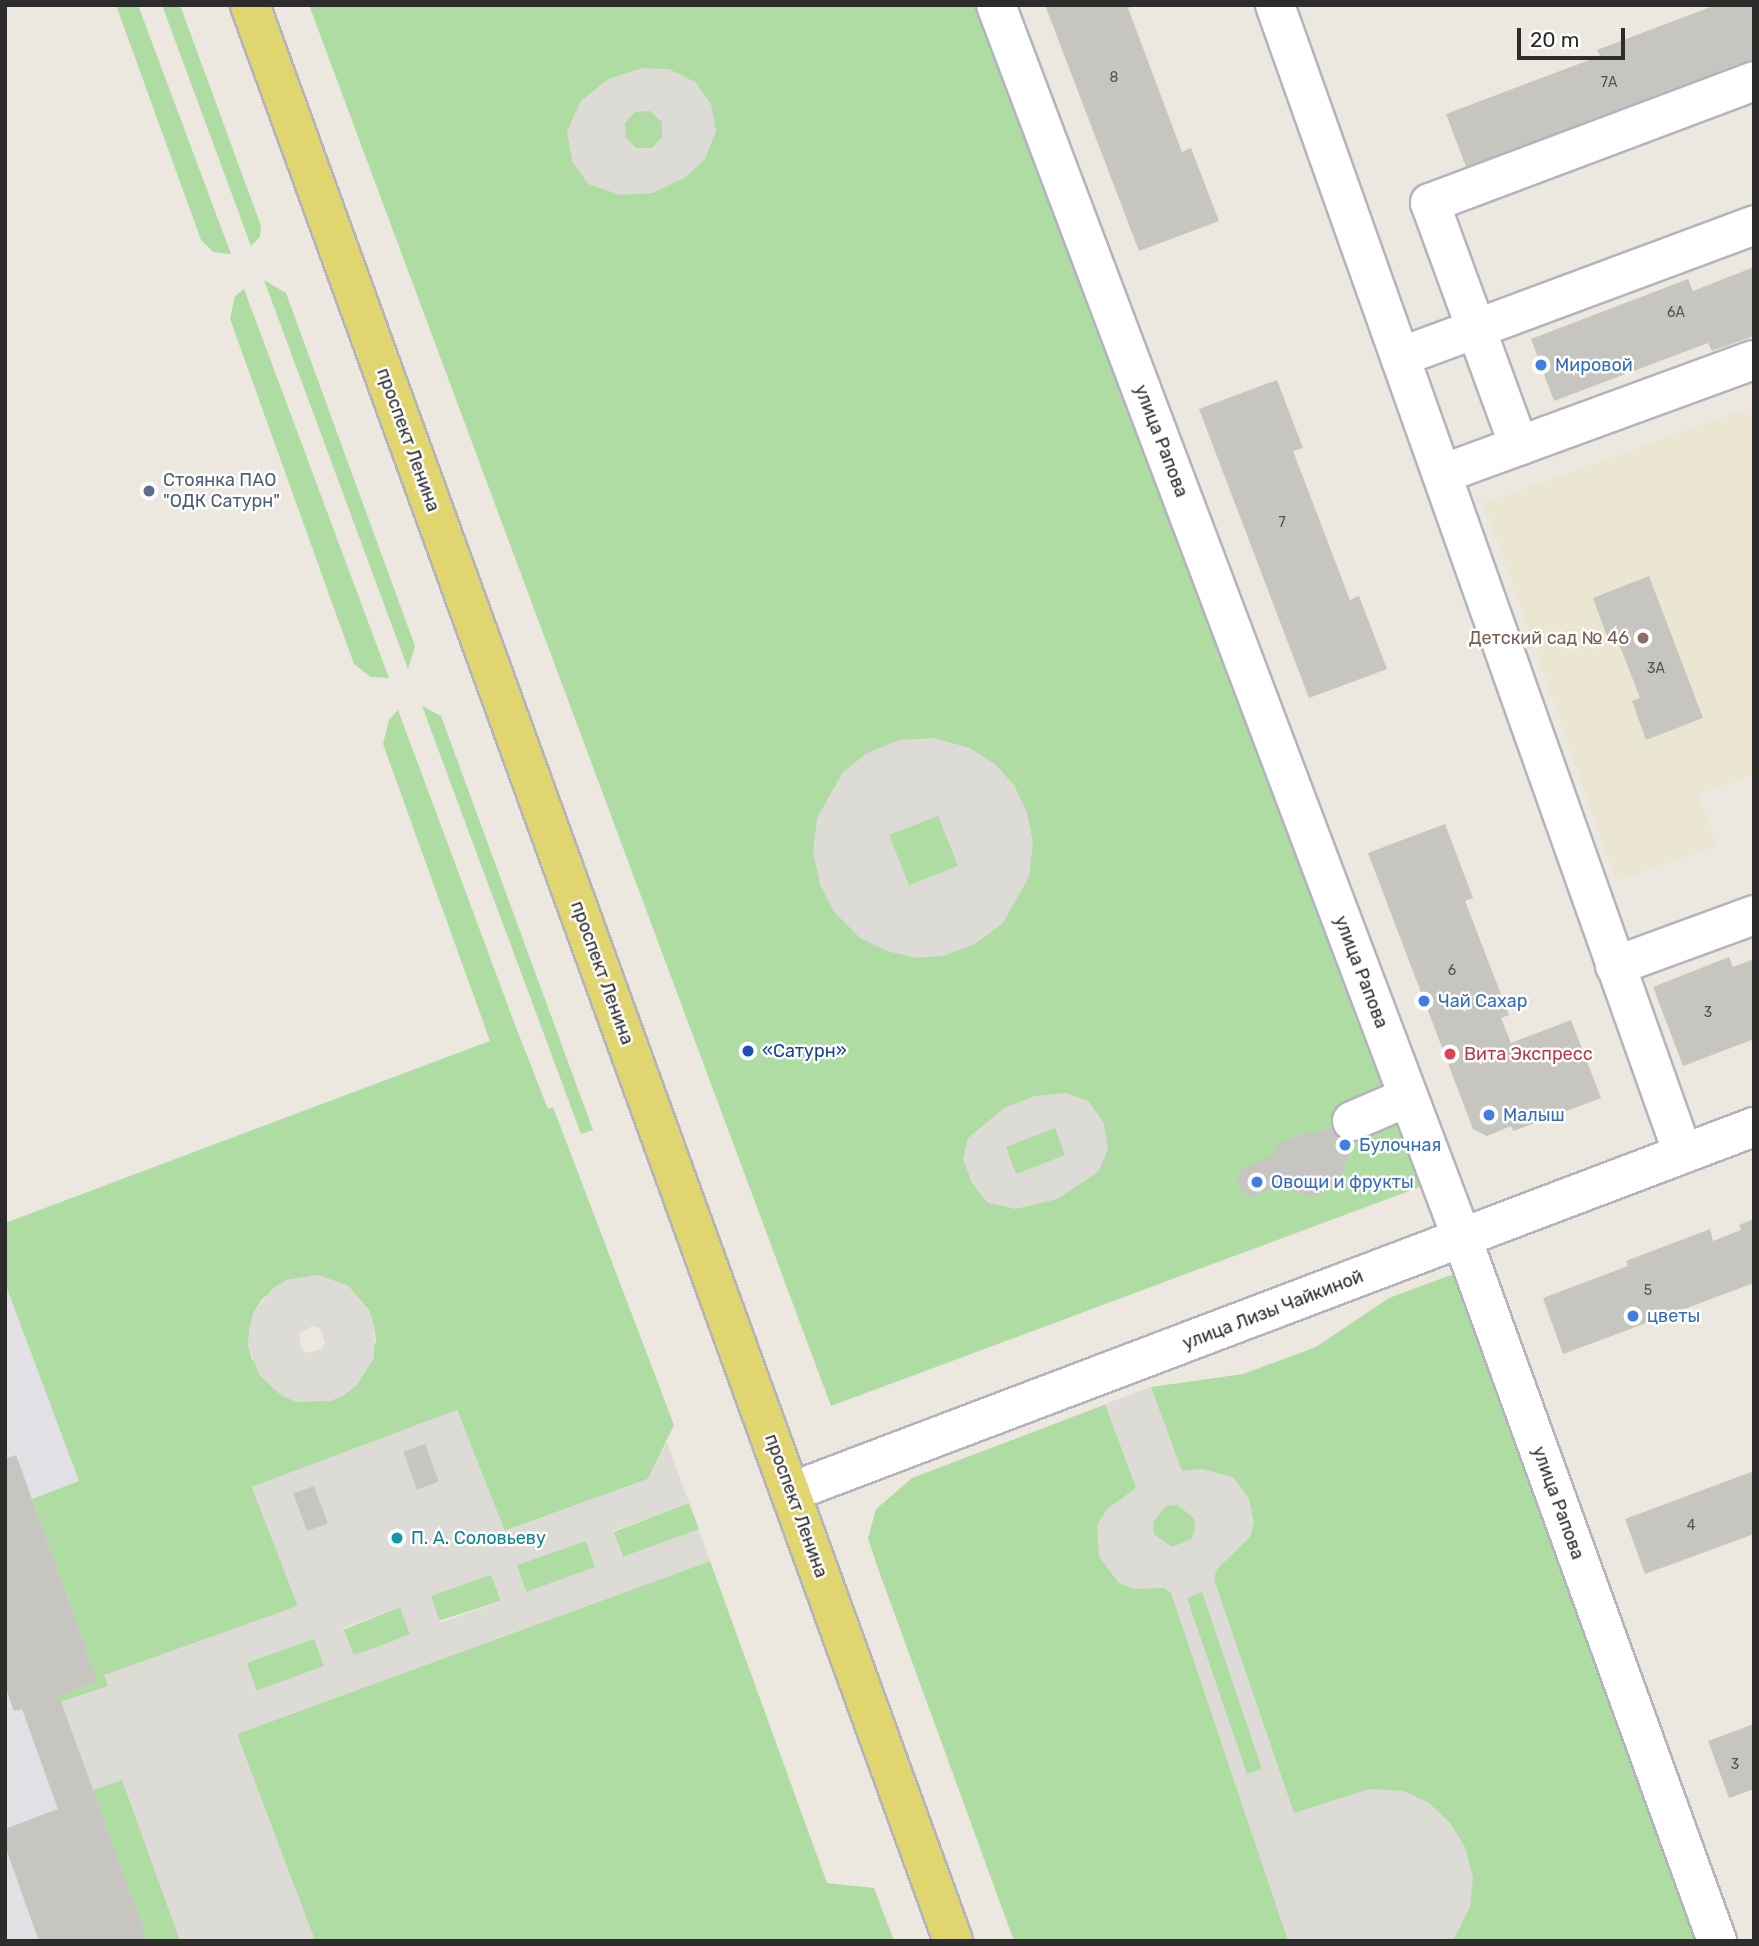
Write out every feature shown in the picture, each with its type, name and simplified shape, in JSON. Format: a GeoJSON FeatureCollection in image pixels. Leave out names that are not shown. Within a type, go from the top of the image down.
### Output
{"type":"FeatureCollection","features":[{"type":"Feature","properties":{"kind":"main road","name":"проспект Ленина"},"geometry":{"type":"LineString","coordinates":[[250,5],[953,1941]]}},
{"type":"Feature","properties":{"kind":"street","name":"улица Рапова"},"geometry":{"type":"LineString","coordinates":[[996,5],[1462,1238],[1717,1941]]}},
{"type":"Feature","properties":{"kind":"street"},"geometry":{"type":"LineString","coordinates":[[1275,5],[1683,1154]]}},
{"type":"Feature","properties":{"kind":"street"},"geometry":{"type":"LineString","coordinates":[[1519,446],[1430,203],[1754,81]]}},
{"type":"Feature","properties":{"kind":"street"},"geometry":{"type":"LineString","coordinates":[[1400,357],[1754,225]]}},
{"type":"Feature","properties":{"kind":"street"},"geometry":{"type":"LineString","coordinates":[[1442,474],[1754,360]]}},
{"type":"Feature","properties":{"kind":"street"},"geometry":{"type":"LineString","coordinates":[[1615,966],[1754,915]]}},
{"type":"Feature","properties":{"kind":"street"},"geometry":{"type":"LineString","coordinates":[[1352,1121],[1408,1097]]}},
{"type":"Feature","properties":{"kind":"street","name":"улица Лизы Чайкиной"},"geometry":{"type":"LineString","coordinates":[[791,1492],[1754,1127]]}},
{"type":"Feature","properties":{"kind":"shaded area"},"geometry":{"type":"Polygon","coordinates":[[[643,68],[669,69],[695,82],[711,104],[716,131],[705,159],[686,177],[653,193],[620,195],[588,184],[572,161],[567,131],[581,101],[608,79],[643,68]],[[650,111],[635,112],[625,123],[626,138],[636,148],[652,148],[662,137],[662,122],[650,111]]]}},
{"type":"Feature","properties":{"kind":"shaded area","name":"Детский сад № 46"},"geometry":{"type":"Polygon","coordinates":[[[1754,406],[1754,774],[1699,795],[1717,846],[1616,881],[1484,503],[1754,406]]]}},
{"type":"Feature","properties":{"kind":"shaded area"},"geometry":{"type":"Polygon","coordinates":[[[934,738],[970,748],[996,765],[1014,785],[1027,812],[1033,843],[1029,877],[1003,923],[975,944],[943,956],[916,958],[887,951],[860,938],[835,913],[820,885],[813,851],[817,818],[843,772],[867,753],[899,740],[934,738]],[[938,816],[889,835],[909,885],[958,866],[938,816]]]}},
{"type":"Feature","properties":{"kind":"shaded area"},"geometry":{"type":"Polygon","coordinates":[[[1066,1093],[1088,1101],[1104,1123],[1108,1150],[1098,1172],[1057,1199],[1016,1209],[988,1203],[972,1183],[963,1159],[968,1138],[1004,1108],[1035,1096],[1066,1093]],[[1055,1128],[1006,1147],[1016,1174],[1065,1155],[1055,1128]]]}},
{"type":"Feature","properties":{"kind":"shaded area"},"geometry":{"type":"Polygon","coordinates":[[[318,1275],[348,1286],[369,1310],[374,1326],[374,1358],[357,1385],[330,1401],[297,1402],[282,1396],[259,1375],[248,1345],[253,1314],[273,1288],[287,1280],[318,1275]],[[312,1326],[299,1334],[301,1348],[307,1353],[322,1349],[325,1342],[320,1328],[312,1326]]]}},
{"type":"Feature","properties":{"kind":"shaded area"},"geometry":{"type":"Polygon","coordinates":[[[5,1283],[79,1481],[32,1499],[98,1681],[59,1696],[148,1941],[5,1941],[5,1283]]]}},
{"type":"Feature","properties":{"kind":"shaded area"},"geometry":{"type":"Polygon","coordinates":[[[1151,1387],[1182,1471],[1202,1469],[1233,1477],[1249,1498],[1254,1522],[1250,1537],[1217,1569],[1214,1579],[1294,1813],[1369,1789],[1404,1791],[1429,1803],[1451,1824],[1465,1847],[1473,1877],[1470,1907],[1453,1941],[1288,1941],[1171,1593],[1164,1588],[1135,1589],[1119,1583],[1099,1557],[1097,1525],[1107,1509],[1136,1488],[1105,1404],[1151,1387]],[[1177,1505],[1166,1506],[1153,1522],[1154,1534],[1172,1547],[1191,1539],[1195,1530],[1194,1518],[1177,1505]],[[1202,1592],[1187,1598],[1247,1774],[1262,1769],[1202,1592]]]}},
{"type":"Feature","properties":{"kind":"shaded area"},"geometry":{"type":"Polygon","coordinates":[[[457,1410],[505,1531],[648,1479],[667,1442],[689,1503],[613,1531],[622,1557],[699,1529],[710,1561],[237,1734],[315,1941],[180,1941],[122,1780],[93,1790],[61,1702],[108,1686],[104,1675],[298,1606],[252,1487],[457,1410]],[[586,1541],[517,1565],[526,1592],[595,1567],[586,1541]],[[491,1575],[431,1596],[440,1623],[501,1601],[491,1575]],[[400,1607],[343,1628],[354,1655],[410,1635],[400,1607]],[[314,1639],[246,1663],[256,1691],[324,1666],[314,1639]]]}},
{"type":"Feature","properties":{"kind":"green space"},"geometry":{"type":"Polygon","coordinates":[[[116,5],[138,5],[231,254],[213,252],[201,240],[116,5]]]}},
{"type":"Feature","properties":{"kind":"green space"},"geometry":{"type":"Polygon","coordinates":[[[162,5],[180,5],[261,226],[260,237],[251,246],[162,5]]]}},
{"type":"Feature","properties":{"kind":"green space"},"geometry":{"type":"Polygon","coordinates":[[[309,5],[983,5],[1425,1185],[831,1406],[309,5]]]}},
{"type":"Feature","properties":{"kind":"green space"},"geometry":{"type":"Polygon","coordinates":[[[264,280],[286,293],[415,646],[408,669],[264,280]]]}},
{"type":"Feature","properties":{"kind":"green space"},"geometry":{"type":"Polygon","coordinates":[[[244,289],[389,678],[371,677],[354,664],[230,319],[235,296],[244,289]]]}},
{"type":"Feature","properties":{"kind":"green space"},"geometry":{"type":"Polygon","coordinates":[[[422,706],[441,716],[593,1130],[581,1134],[422,706]]]}},
{"type":"Feature","properties":{"kind":"green space"},"geometry":{"type":"Polygon","coordinates":[[[398,710],[517,1030],[548,1109],[553,1107],[674,1425],[648,1479],[504,1531],[457,1410],[252,1487],[298,1606],[105,1675],[109,1686],[61,1702],[59,1696],[98,1681],[32,1499],[79,1481],[5,1283],[5,1223],[490,1041],[383,744],[389,720],[398,710]],[[318,1275],[287,1280],[262,1299],[253,1314],[248,1345],[252,1360],[330,1401],[344,1395],[376,1342],[369,1310],[348,1286],[318,1275]]]}},
{"type":"Feature","properties":{"kind":"green space"},"geometry":{"type":"Polygon","coordinates":[[[1451,1275],[1458,1278],[1701,1941],[1014,1941],[868,1538],[876,1509],[912,1478],[1151,1387],[1243,1374],[1316,1347],[1389,1298],[1451,1275]]]}},
{"type":"Feature","properties":{"kind":"green space"},"geometry":{"type":"Polygon","coordinates":[[[689,1503],[699,1529],[623,1558],[613,1532],[689,1503]]]}},
{"type":"Feature","properties":{"kind":"green space"},"geometry":{"type":"Polygon","coordinates":[[[586,1540],[596,1567],[526,1593],[516,1565],[586,1540]]]}},
{"type":"Feature","properties":{"kind":"green space"},"geometry":{"type":"Polygon","coordinates":[[[710,1561],[827,1883],[874,1888],[894,1941],[315,1941],[236,1734],[710,1561]]]}},
{"type":"Feature","properties":{"kind":"green space"},"geometry":{"type":"Polygon","coordinates":[[[492,1574],[501,1601],[439,1621],[430,1594],[492,1574]]]}},
{"type":"Feature","properties":{"kind":"green space"},"geometry":{"type":"Polygon","coordinates":[[[400,1607],[411,1634],[354,1657],[343,1630],[400,1607]]]}},
{"type":"Feature","properties":{"kind":"green space"},"geometry":{"type":"Polygon","coordinates":[[[314,1638],[324,1666],[257,1691],[246,1663],[314,1638]]]}},
{"type":"Feature","properties":{"kind":"green space"},"geometry":{"type":"Polygon","coordinates":[[[122,1779],[181,1941],[148,1941],[93,1790],[122,1779]]]}},
{"type":"Feature","properties":{"kind":"building"},"geometry":{"type":"Polygon","coordinates":[[[1045,5],[1135,5],[1128,8],[1182,152],[1191,148],[1219,221],[1139,251],[1045,5]]]}},
{"type":"Feature","properties":{"kind":"building"},"geometry":{"type":"Polygon","coordinates":[[[1716,5],[1754,5],[1754,59],[1623,108],[1627,116],[1469,175],[1446,114],[1600,56],[1597,50],[1716,5]]]}},
{"type":"Feature","properties":{"kind":"building"},"geometry":{"type":"Polygon","coordinates":[[[1754,267],[1754,336],[1712,351],[1708,343],[1554,401],[1531,339],[1688,279],[1693,291],[1754,267]]]}},
{"type":"Feature","properties":{"kind":"building"},"geometry":{"type":"Polygon","coordinates":[[[1277,380],[1303,448],[1293,451],[1350,600],[1359,596],[1387,669],[1309,698],[1199,409],[1277,380]]]}},
{"type":"Feature","properties":{"kind":"building"},"geometry":{"type":"Polygon","coordinates":[[[1649,576],[1703,718],[1646,740],[1632,701],[1640,698],[1616,636],[1608,639],[1593,598],[1649,576]]]}},
{"type":"Feature","properties":{"kind":"building"},"geometry":{"type":"Polygon","coordinates":[[[1445,824],[1473,898],[1465,901],[1509,1015],[1501,1018],[1511,1043],[1571,1020],[1601,1098],[1513,1131],[1511,1126],[1487,1136],[1473,1129],[1368,853],[1445,824]]]}},
{"type":"Feature","properties":{"kind":"building"},"geometry":{"type":"Polygon","coordinates":[[[1729,957],[1733,967],[1754,959],[1754,1039],[1683,1066],[1653,987],[1729,957]]]}},
{"type":"Feature","properties":{"kind":"building"},"geometry":{"type":"Polygon","coordinates":[[[1331,1128],[1350,1138],[1353,1146],[1336,1188],[1312,1197],[1278,1186],[1253,1197],[1243,1193],[1237,1178],[1242,1169],[1274,1155],[1279,1144],[1307,1132],[1316,1134],[1331,1128]]]}},
{"type":"Feature","properties":{"kind":"building"},"geometry":{"type":"Polygon","coordinates":[[[1754,1219],[1754,1283],[1563,1354],[1543,1298],[1628,1266],[1626,1261],[1710,1229],[1713,1241],[1741,1230],[1739,1225],[1754,1219]]]}},
{"type":"Feature","properties":{"kind":"building"},"geometry":{"type":"Polygon","coordinates":[[[425,1444],[439,1482],[417,1489],[403,1452],[425,1444]]]}},
{"type":"Feature","properties":{"kind":"building"},"geometry":{"type":"Polygon","coordinates":[[[16,1455],[98,1681],[59,1696],[148,1941],[39,1941],[5,1846],[5,1829],[58,1809],[22,1709],[14,1711],[5,1686],[5,1459],[16,1455]]]}},
{"type":"Feature","properties":{"kind":"building"},"geometry":{"type":"Polygon","coordinates":[[[1754,1471],[1754,1534],[1645,1574],[1625,1519],[1754,1471]]]}},
{"type":"Feature","properties":{"kind":"building"},"geometry":{"type":"Polygon","coordinates":[[[314,1486],[328,1524],[307,1531],[293,1494],[314,1486]]]}},
{"type":"Feature","properties":{"kind":"building"},"geometry":{"type":"Polygon","coordinates":[[[1754,1724],[1754,1789],[1729,1798],[1708,1741],[1754,1724]]]}},
{"type":"Feature","properties":{"kind":"place","name":"Мировой"},"geometry":{"type":"Point","coordinates":[1541,365]}},
{"type":"Feature","properties":{"kind":"place","name":"Стоянка ПАО \"ОДК Сатурн\""},"geometry":{"type":"Point","coordinates":[149,491]}},
{"type":"Feature","properties":{"kind":"place","name":"Детский сад № 46"},"geometry":{"type":"Point","coordinates":[1643,638]}},
{"type":"Feature","properties":{"kind":"place","name":"Чай Сахар"},"geometry":{"type":"Point","coordinates":[1424,1001]}},
{"type":"Feature","properties":{"kind":"place","name":"«Сатурн»"},"geometry":{"type":"Point","coordinates":[748,1051]}},
{"type":"Feature","properties":{"kind":"place","name":"Вита Экспресс"},"geometry":{"type":"Point","coordinates":[1450,1054]}},
{"type":"Feature","properties":{"kind":"place","name":"Малыш"},"geometry":{"type":"Point","coordinates":[1489,1115]}},
{"type":"Feature","properties":{"kind":"place","name":"Булочная"},"geometry":{"type":"Point","coordinates":[1345,1145]}},
{"type":"Feature","properties":{"kind":"place","name":"Овощи и фрукты"},"geometry":{"type":"Point","coordinates":[1257,1182]}},
{"type":"Feature","properties":{"kind":"place","name":"цветы"},"geometry":{"type":"Point","coordinates":[1633,1316]}},
{"type":"Feature","properties":{"kind":"place","name":"П. А. Соловьеву"},"geometry":{"type":"Point","coordinates":[397,1538]}}]}
